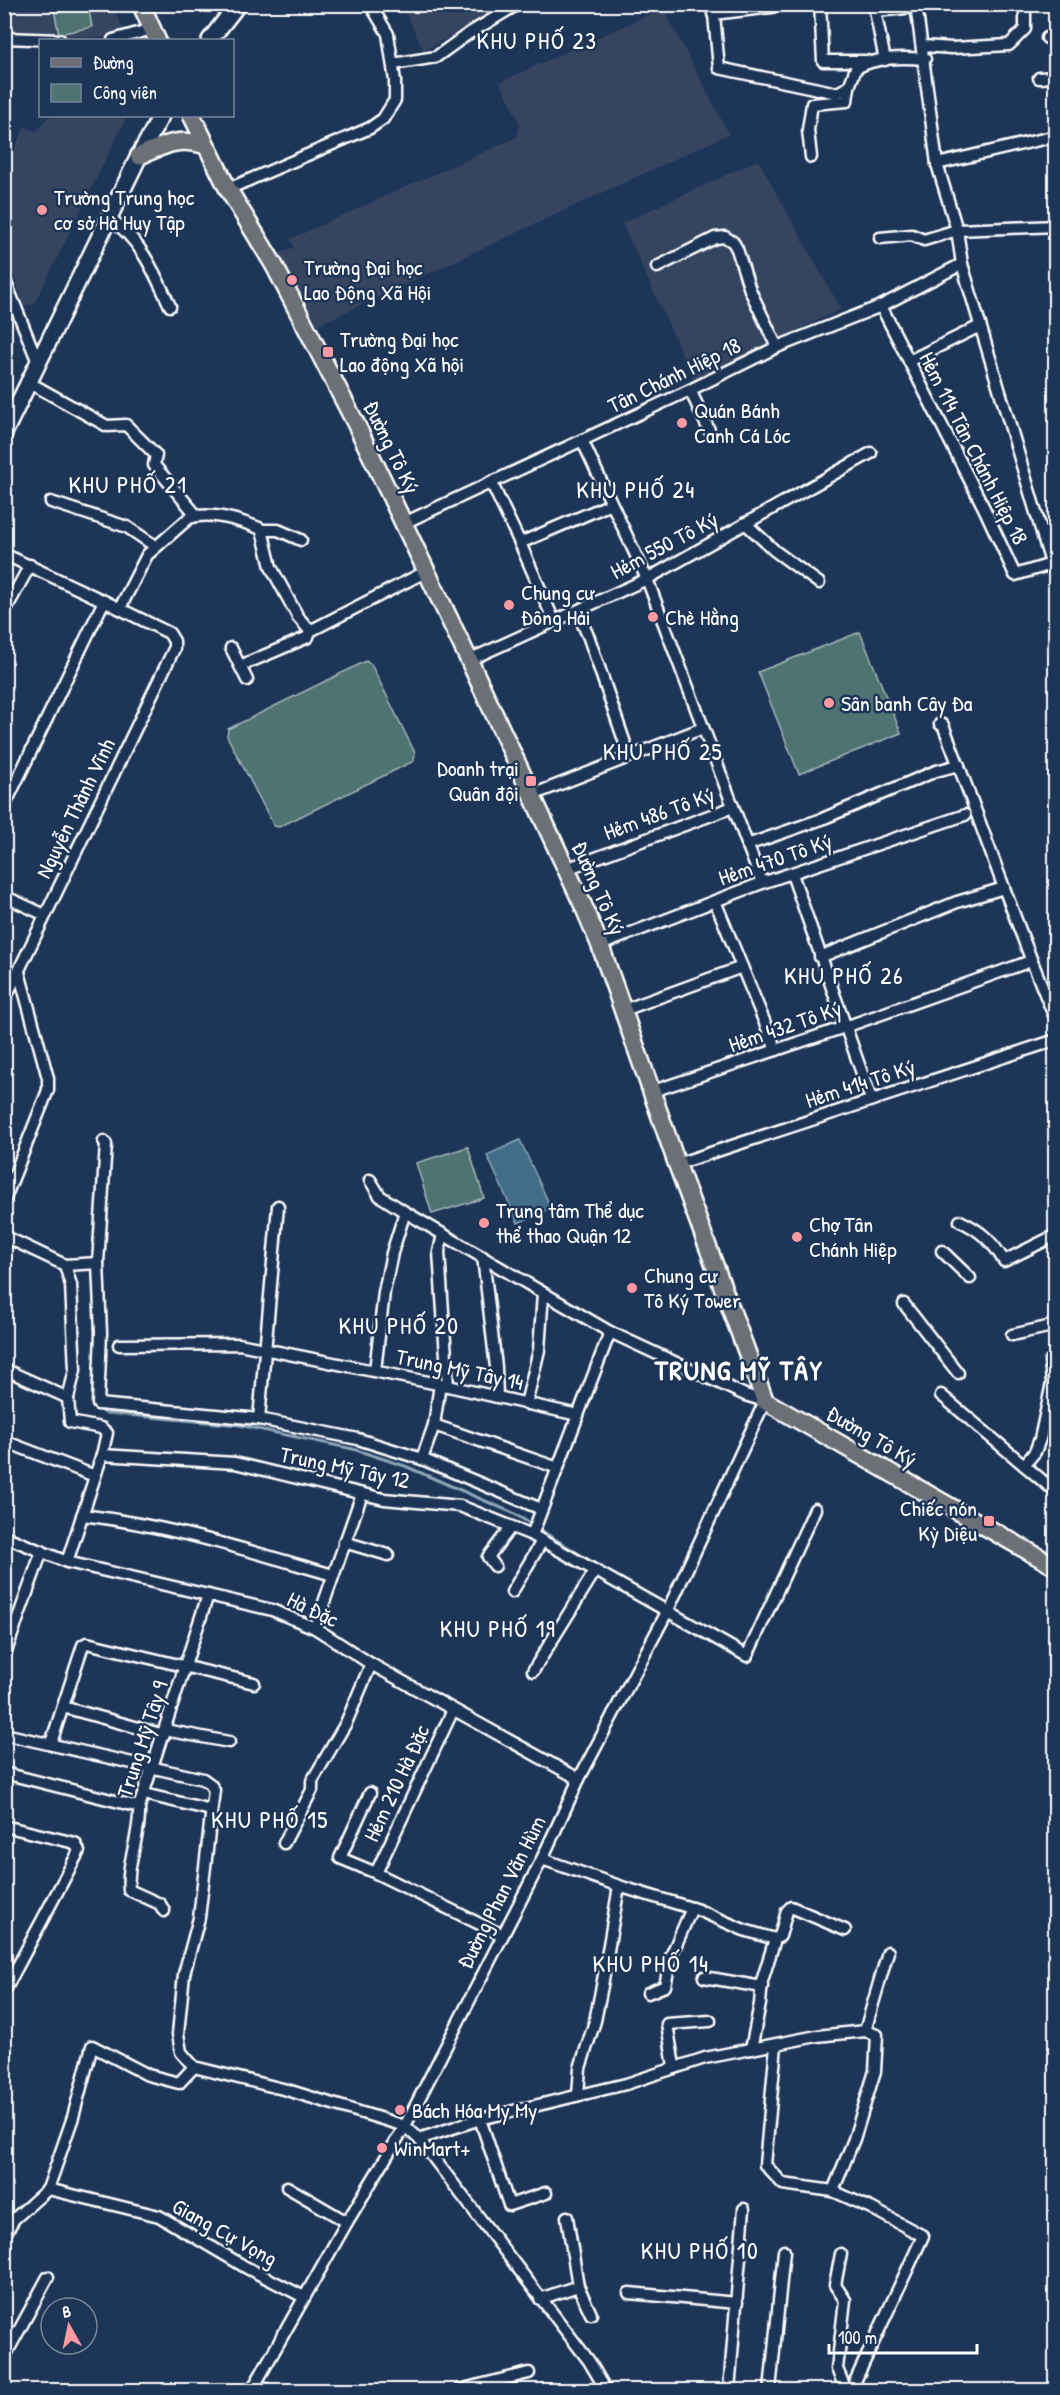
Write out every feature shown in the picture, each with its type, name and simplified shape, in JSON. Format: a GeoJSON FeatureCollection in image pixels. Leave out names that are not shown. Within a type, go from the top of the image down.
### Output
{"type":"FeatureCollection","features":[{"type":"Feature","properties":{"kind":"main road"},"geometry":{"type":"LineString","coordinates":[[141,4],[155,34]]}},
{"type":"Feature","properties":{"kind":"main road"},"geometry":{"type":"LineString","coordinates":[[211,39],[238,4]]}},
{"type":"Feature","properties":{"kind":"main road"},"geometry":{"type":"LineString","coordinates":[[4,433],[139,156],[160,117]]}},
{"type":"Feature","properties":{"kind":"main road","name":"Đường Tô Ký"},"geometry":{"type":"LineString","coordinates":[[192,117],[228,189],[274,265],[404,523],[470,660],[600,945],[677,1164],[765,1401],[1056,1568]]}},
{"type":"Feature","properties":{"kind":"main road"},"geometry":{"type":"LineString","coordinates":[[139,156],[156,147],[184,140],[205,145]]}},
{"type":"Feature","properties":{"kind":"street"},"geometry":{"type":"LineString","coordinates":[[228,189],[370,129],[383,119],[395,100],[393,64],[388,34],[370,4]]}},
{"type":"Feature","properties":{"kind":"street"},"geometry":{"type":"LineString","coordinates":[[393,64],[436,57],[468,34],[518,4]]}},
{"type":"Feature","properties":{"kind":"street"},"geometry":{"type":"LineString","coordinates":[[820,4],[823,61],[925,59]]}},
{"type":"Feature","properties":{"kind":"street"},"geometry":{"type":"LineString","coordinates":[[885,60],[875,11],[916,6],[925,59],[937,164],[957,230],[962,264],[1056,580]]}},
{"type":"Feature","properties":{"kind":"street"},"geometry":{"type":"LineString","coordinates":[[772,7],[713,9],[719,68],[837,93],[849,87]]}},
{"type":"Feature","properties":{"kind":"street"},"geometry":{"type":"LineString","coordinates":[[923,46],[993,47],[1009,45],[1025,29],[1025,7]]}},
{"type":"Feature","properties":{"kind":"street"},"geometry":{"type":"LineString","coordinates":[[120,39],[155,34]]}},
{"type":"Feature","properties":{"kind":"street"},"geometry":{"type":"LineString","coordinates":[[4,39],[39,40]]}},
{"type":"Feature","properties":{"kind":"street"},"geometry":{"type":"LineString","coordinates":[[811,157],[808,130],[812,104],[847,101],[856,68],[871,61]]}},
{"type":"Feature","properties":{"kind":"street"},"geometry":{"type":"LineString","coordinates":[[1039,78],[1056,77]]}},
{"type":"Feature","properties":{"kind":"street"},"geometry":{"type":"LineString","coordinates":[[937,164],[1056,136]]}},
{"type":"Feature","properties":{"kind":"street"},"geometry":{"type":"LineString","coordinates":[[109,218],[123,227],[139,247],[170,306]]}},
{"type":"Feature","properties":{"kind":"street"},"geometry":{"type":"LineString","coordinates":[[880,238],[912,235],[924,240],[957,230],[1056,226]]}},
{"type":"Feature","properties":{"kind":"street"},"geometry":{"type":"LineString","coordinates":[[657,267],[715,238],[725,237],[733,242],[750,290],[777,347]]}},
{"type":"Feature","properties":{"kind":"street","name":"Tân Chánh Hiệp 18"},"geometry":{"type":"LineString","coordinates":[[404,523],[777,347],[881,306],[962,264]]}},
{"type":"Feature","properties":{"kind":"street"},"geometry":{"type":"LineString","coordinates":[[4,278],[8,300],[39,365]]}},
{"type":"Feature","properties":{"kind":"street","name":"Hẻm 114 Tân Chánh Hiệp 18"},"geometry":{"type":"LineString","coordinates":[[881,306],[985,510],[1015,575],[1053,564]]}},
{"type":"Feature","properties":{"kind":"street"},"geometry":{"type":"LineString","coordinates":[[909,361],[980,326]]}},
{"type":"Feature","properties":{"kind":"street"},"geometry":{"type":"LineString","coordinates":[[30,383],[107,426],[126,425],[152,449],[156,455],[154,465],[197,516]]}},
{"type":"Feature","properties":{"kind":"street"},"geometry":{"type":"LineString","coordinates":[[690,390],[709,430]]}},
{"type":"Feature","properties":{"kind":"street"},"geometry":{"type":"LineString","coordinates":[[582,440],[647,579],[762,883]]}},
{"type":"Feature","properties":{"kind":"street","name":"Hẻm 550 Tô Ký"},"geometry":{"type":"LineString","coordinates":[[470,660],[647,579],[871,453]]}},
{"type":"Feature","properties":{"kind":"street"},"geometry":{"type":"LineString","coordinates":[[491,482],[554,621]]}},
{"type":"Feature","properties":{"kind":"street"},"geometry":{"type":"LineString","coordinates":[[51,502],[127,527],[155,546]]}},
{"type":"Feature","properties":{"kind":"street"},"geometry":{"type":"LineString","coordinates":[[520,543],[611,504]]}},
{"type":"Feature","properties":{"kind":"street"},"geometry":{"type":"LineString","coordinates":[[4,554],[120,608],[147,555],[189,518],[197,516],[230,519],[262,530],[278,530],[301,540]]}},
{"type":"Feature","properties":{"kind":"street"},"geometry":{"type":"LineString","coordinates":[[745,523],[775,551],[819,583]]}},
{"type":"Feature","properties":{"kind":"street"},"geometry":{"type":"LineString","coordinates":[[262,530],[271,567],[298,617],[310,631]]}},
{"type":"Feature","properties":{"kind":"street"},"geometry":{"type":"LineString","coordinates":[[4,613],[30,565]]}},
{"type":"Feature","properties":{"kind":"street"},"geometry":{"type":"LineString","coordinates":[[240,666],[308,637],[310,631],[427,571]]}},
{"type":"Feature","properties":{"kind":"street"},"geometry":{"type":"LineString","coordinates":[[4,807],[104,601]]}},
{"type":"Feature","properties":{"kind":"street","name":"Nguyễn Thành Vĩnh"},"geometry":{"type":"LineString","coordinates":[[4,1000],[174,649],[174,641],[169,633],[120,608]]}},
{"type":"Feature","properties":{"kind":"street"},"geometry":{"type":"LineString","coordinates":[[577,611],[589,638],[629,755]]}},
{"type":"Feature","properties":{"kind":"street"},"geometry":{"type":"LineString","coordinates":[[231,648],[247,680]]}},
{"type":"Feature","properties":{"kind":"street"},"geometry":{"type":"LineString","coordinates":[[940,724],[943,725],[959,765],[1030,961],[1053,1013]]}},
{"type":"Feature","properties":{"kind":"street"},"geometry":{"type":"LineString","coordinates":[[532,795],[629,755],[703,728]]}},
{"type":"Feature","properties":{"kind":"street"},"geometry":{"type":"LineString","coordinates":[[747,844],[822,819],[936,771],[959,765]]}},
{"type":"Feature","properties":{"kind":"street","name":"Hẻm 486 Tô Ký"},"geometry":{"type":"LineString","coordinates":[[566,869],[733,807]]}},
{"type":"Feature","properties":{"kind":"street","name":"Hẻm 470 Tô Ký"},"geometry":{"type":"LineString","coordinates":[[600,945],[762,883],[965,815]]}},
{"type":"Feature","properties":{"kind":"street"},"geometry":{"type":"LineString","coordinates":[[792,874],[871,1100]]}},
{"type":"Feature","properties":{"kind":"street"},"geometry":{"type":"LineString","coordinates":[[820,957],[957,902],[1004,888]]}},
{"type":"Feature","properties":{"kind":"street"},"geometry":{"type":"LineString","coordinates":[[4,896],[45,915]]}},
{"type":"Feature","properties":{"kind":"street"},"geometry":{"type":"LineString","coordinates":[[715,900],[776,1050]]}},
{"type":"Feature","properties":{"kind":"street","name":"Hẻm 432 Tô Ký"},"geometry":{"type":"LineString","coordinates":[[653,1091],[1030,961]]}},
{"type":"Feature","properties":{"kind":"street"},"geometry":{"type":"LineString","coordinates":[[624,1010],[742,967]]}},
{"type":"Feature","properties":{"kind":"street"},"geometry":{"type":"LineString","coordinates":[[4,1201],[48,1090],[48,1078],[19,972]]}},
{"type":"Feature","properties":{"kind":"street","name":"Hẻm 414 Tô Ký"},"geometry":{"type":"LineString","coordinates":[[677,1164],[1056,1040]]}},
{"type":"Feature","properties":{"kind":"street"},"geometry":{"type":"LineString","coordinates":[[104,1140],[106,1144],[98,1263],[101,1334],[98,1404],[259,1419],[358,1439],[422,1459],[541,1509]]}},
{"type":"Feature","properties":{"kind":"street"},"geometry":{"type":"LineString","coordinates":[[370,1180],[380,1196],[405,1212],[610,1332],[745,1395],[765,1401]]}},
{"type":"Feature","properties":{"kind":"street"},"geometry":{"type":"LineString","coordinates":[[259,1419],[278,1206]]}},
{"type":"Feature","properties":{"kind":"street"},"geometry":{"type":"LineString","coordinates":[[375,1371],[384,1292],[392,1252],[405,1212]]}},
{"type":"Feature","properties":{"kind":"street"},"geometry":{"type":"LineString","coordinates":[[960,1221],[989,1239],[1004,1261],[1056,1235]]}},
{"type":"Feature","properties":{"kind":"street"},"geometry":{"type":"LineString","coordinates":[[422,1459],[434,1425],[444,1385],[439,1252],[442,1234]]}},
{"type":"Feature","properties":{"kind":"street"},"geometry":{"type":"LineString","coordinates":[[4,1236],[65,1265],[98,1263]]}},
{"type":"Feature","properties":{"kind":"street"},"geometry":{"type":"LineString","coordinates":[[942,1251],[970,1278]]}},
{"type":"Feature","properties":{"kind":"street"},"geometry":{"type":"LineString","coordinates":[[483,1257],[496,1367],[497,1397]]}},
{"type":"Feature","properties":{"kind":"street"},"geometry":{"type":"LineString","coordinates":[[65,1265],[71,1285],[75,1370],[68,1398],[70,1422],[101,1428],[107,1433],[67,1562]]}},
{"type":"Feature","properties":{"kind":"street"},"geometry":{"type":"LineString","coordinates":[[526,1404],[539,1350],[543,1293]]}},
{"type":"Feature","properties":{"kind":"street"},"geometry":{"type":"LineString","coordinates":[[904,1304],[958,1373]]}},
{"type":"Feature","properties":{"kind":"street"},"geometry":{"type":"LineString","coordinates":[[1012,1335],[1056,1326]]}},
{"type":"Feature","properties":{"kind":"street"},"geometry":{"type":"LineString","coordinates":[[534,1529],[610,1332]]}},
{"type":"Feature","properties":{"kind":"street","name":"Trung Mỹ Tây 14"},"geometry":{"type":"LineString","coordinates":[[119,1345],[239,1344],[444,1385],[578,1415]]}},
{"type":"Feature","properties":{"kind":"street"},"geometry":{"type":"LineString","coordinates":[[1024,1465],[1035,1452],[1040,1439],[1053,1378],[1050,1361]]}},
{"type":"Feature","properties":{"kind":"street"},"geometry":{"type":"LineString","coordinates":[[4,1369],[68,1398]]}},
{"type":"Feature","properties":{"kind":"street"},"geometry":{"type":"LineString","coordinates":[[941,1395],[1056,1492]]}},
{"type":"Feature","properties":{"kind":"street","name":"Đường Phan Văn Hùm"},"geometry":{"type":"LineString","coordinates":[[254,2387],[347,2222],[405,2126],[542,1859],[579,1779],[667,1611],[765,1401]]}},
{"type":"Feature","properties":{"kind":"street"},"geometry":{"type":"LineString","coordinates":[[434,1425],[558,1468]]}},
{"type":"Feature","properties":{"kind":"street"},"geometry":{"type":"LineString","coordinates":[[4,1441],[95,1476]]}},
{"type":"Feature","properties":{"kind":"street","name":"Trung Mỹ Tây 12"},"geometry":{"type":"LineString","coordinates":[[102,1455],[236,1462],[362,1494],[460,1506],[511,1527],[534,1529],[542,1541],[747,1656],[815,1509]]}},
{"type":"Feature","properties":{"kind":"street"},"geometry":{"type":"LineString","coordinates":[[315,1628],[362,1494]]}},
{"type":"Feature","properties":{"kind":"street"},"geometry":{"type":"LineString","coordinates":[[82,1515],[120,1519],[213,1540],[333,1575]]}},
{"type":"Feature","properties":{"kind":"street"},"geometry":{"type":"LineString","coordinates":[[495,1566],[488,1557],[511,1527]]}},
{"type":"Feature","properties":{"kind":"street","name":"Hà Đặc"},"geometry":{"type":"LineString","coordinates":[[4,1536],[67,1562],[272,1610],[315,1628],[370,1664],[579,1779]]}},
{"type":"Feature","properties":{"kind":"street"},"geometry":{"type":"LineString","coordinates":[[512,1592],[542,1541]]}},
{"type":"Feature","properties":{"kind":"street"},"geometry":{"type":"LineString","coordinates":[[344,1542],[388,1555]]}},
{"type":"Feature","properties":{"kind":"street"},"geometry":{"type":"LineString","coordinates":[[4,1657],[42,1551]]}},
{"type":"Feature","properties":{"kind":"street"},"geometry":{"type":"LineString","coordinates":[[533,1671],[595,1571]]}},
{"type":"Feature","properties":{"kind":"street","name":"Trung Mỹ Tây 9"},"geometry":{"type":"LineString","coordinates":[[164,1911],[160,1904],[129,1890],[127,1877],[140,1822],[139,1807],[208,1595]]}},
{"type":"Feature","properties":{"kind":"street"},"geometry":{"type":"LineString","coordinates":[[51,1743],[83,1645],[87,1643],[254,1683]]}},
{"type":"Feature","properties":{"kind":"street"},"geometry":{"type":"LineString","coordinates":[[284,1843],[312,1790],[312,1782],[346,1723],[370,1664]]}},
{"type":"Feature","properties":{"kind":"street"},"geometry":{"type":"LineString","coordinates":[[63,1707],[165,1732],[229,1742]]}},
{"type":"Feature","properties":{"kind":"street","name":"Hẻm 210 Hà Đặc"},"geometry":{"type":"LineString","coordinates":[[370,1793],[340,1858],[376,1873],[453,1710]]}},
{"type":"Feature","properties":{"kind":"street"},"geometry":{"type":"LineString","coordinates":[[4,1734],[202,1779],[210,1784],[214,1790],[199,1918],[184,1974],[178,2034],[182,2052],[194,2067],[286,2090],[405,2126],[419,2139],[589,2361],[606,2391]]}},
{"type":"Feature","properties":{"kind":"street"},"geometry":{"type":"LineString","coordinates":[[4,1773],[139,1807]]}},
{"type":"Feature","properties":{"kind":"street"},"geometry":{"type":"LineString","coordinates":[[144,1794],[211,1810]]}},
{"type":"Feature","properties":{"kind":"street"},"geometry":{"type":"LineString","coordinates":[[4,1826],[75,1844],[79,1851],[4,1992]]}},
{"type":"Feature","properties":{"kind":"street"},"geometry":{"type":"LineString","coordinates":[[542,1859],[692,1908],[744,1930],[775,1939]]}},
{"type":"Feature","properties":{"kind":"street"},"geometry":{"type":"LineString","coordinates":[[376,1873],[502,1935]]}},
{"type":"Feature","properties":{"kind":"street"},"geometry":{"type":"LineString","coordinates":[[578,2095],[580,2068],[597,2009],[619,1886]]}},
{"type":"Feature","properties":{"kind":"street"},"geometry":{"type":"LineString","coordinates":[[751,2049],[762,1987],[775,1939],[780,1936],[787,1911],[791,1907],[844,1930]]}},
{"type":"Feature","properties":{"kind":"street"},"geometry":{"type":"LineString","coordinates":[[648,1993],[665,1986],[671,1956],[692,1908]]}},
{"type":"Feature","properties":{"kind":"street"},"geometry":{"type":"LineString","coordinates":[[865,2031],[888,1952]]}},
{"type":"Feature","properties":{"kind":"street"},"geometry":{"type":"LineString","coordinates":[[704,1977],[762,1987]]}},
{"type":"Feature","properties":{"kind":"street"},"geometry":{"type":"LineString","coordinates":[[674,2066],[667,2024],[710,2020]]}},
{"type":"Feature","properties":{"kind":"street"},"geometry":{"type":"LineString","coordinates":[[419,2139],[480,2119],[626,2084],[674,2066],[705,2058],[817,2036],[865,2031],[878,2036],[875,2071],[854,2139],[833,2191]]}},
{"type":"Feature","properties":{"kind":"street"},"geometry":{"type":"LineString","coordinates":[[776,2045],[765,2165],[783,2184],[833,2191],[923,2236],[851,2391]]}},
{"type":"Feature","properties":{"kind":"street"},"geometry":{"type":"LineString","coordinates":[[4,2236],[14,2218],[48,2189],[73,2117],[92,2046],[148,2075],[179,2083],[194,2067]]}},
{"type":"Feature","properties":{"kind":"street"},"geometry":{"type":"LineString","coordinates":[[480,2119],[509,2205],[546,2193]]}},
{"type":"Feature","properties":{"kind":"street"},"geometry":{"type":"LineString","coordinates":[[286,2187],[347,2222]]}},
{"type":"Feature","properties":{"kind":"street","name":"Giang Cự Vọng"},"geometry":{"type":"LineString","coordinates":[[48,2189],[159,2216],[247,2268],[304,2297]]}},
{"type":"Feature","properties":{"kind":"street"},"geometry":{"type":"LineString","coordinates":[[729,2391],[744,2209]]}},
{"type":"Feature","properties":{"kind":"street"},"geometry":{"type":"LineString","coordinates":[[567,2217],[578,2286],[591,2314]]}},
{"type":"Feature","properties":{"kind":"street"},"geometry":{"type":"LineString","coordinates":[[770,2391],[784,2251]]}},
{"type":"Feature","properties":{"kind":"street"},"geometry":{"type":"LineString","coordinates":[[842,2254],[835,2285],[845,2300],[837,2369],[846,2391]]}},
{"type":"Feature","properties":{"kind":"street"},"geometry":{"type":"LineString","coordinates":[[4,2358],[48,2277]]}},
{"type":"Feature","properties":{"kind":"street"},"geometry":{"type":"LineString","coordinates":[[540,2299],[578,2286]]}},
{"type":"Feature","properties":{"kind":"street"},"geometry":{"type":"LineString","coordinates":[[629,2293],[738,2303]]}},
{"type":"Feature","properties":{"kind":"street"},"geometry":{"type":"LineString","coordinates":[[459,2391],[529,2373]]}},
{"type":"Feature","properties":{"kind":"street"},"geometry":{"type":"LineString","coordinates":[[254,2387],[268,2391]]}},
{"type":"Feature","properties":{"kind":"shaded area"},"geometry":{"type":"Polygon","coordinates":[[[5,4],[113,5],[124,31],[102,38],[5,34],[5,4]]]}},
{"type":"Feature","properties":{"kind":"shaded area"},"geometry":{"type":"Polygon","coordinates":[[[402,5],[506,5],[424,51],[402,5]]]}},
{"type":"Feature","properties":{"kind":"shaded area"},"geometry":{"type":"Polygon","coordinates":[[[663,8],[729,134],[318,325],[278,254],[294,247],[290,239],[517,137],[520,123],[500,82],[663,8]]]}},
{"type":"Feature","properties":{"kind":"shaded area","name":"Trường Trung học cơ sở Hà Huy Tập"},"geometry":{"type":"Polygon","coordinates":[[[48,117],[127,117],[34,305],[24,305],[5,250],[5,162],[13,153],[25,126],[36,132],[48,117]]]}},
{"type":"Feature","properties":{"kind":"shaded area"},"geometry":{"type":"Polygon","coordinates":[[[758,160],[841,309],[694,380],[622,223],[758,160]]]}},
{"type":"Feature","properties":{"kind":"shaded area"},"geometry":{"type":"Polygon","coordinates":[[[520,1140],[551,1208],[518,1223],[487,1155],[520,1140]]]}},
{"type":"Feature","properties":{"kind":"green space"},"geometry":{"type":"Polygon","coordinates":[[[53,5],[88,5],[92,27],[59,34],[53,5]]]}},
{"type":"Feature","properties":{"kind":"green space","name":"Sân banh Cây Đa"},"geometry":{"type":"Polygon","coordinates":[[[860,632],[901,733],[799,774],[758,672],[860,632]]]}},
{"type":"Feature","properties":{"kind":"green space"},"geometry":{"type":"Polygon","coordinates":[[[366,661],[371,664],[415,753],[414,761],[279,827],[274,826],[227,736],[228,729],[366,661]]]}},
{"type":"Feature","properties":{"kind":"green space"},"geometry":{"type":"Polygon","coordinates":[[[468,1147],[484,1198],[432,1214],[416,1163],[468,1147]]]}},
{"type":"Feature","properties":{"kind":"waterway"},"geometry":{"type":"LineString","coordinates":[[96,1408],[105,1413],[239,1425],[353,1449],[405,1466],[513,1513],[602,1568]]}},
{"type":"Feature","properties":{"kind":"place","name":"Trường Trung học cơ sở Hà Huy Tập"},"geometry":{"type":"Point","coordinates":[42,210]}},
{"type":"Feature","properties":{"kind":"place","name":"Trường Đại học Lao Động Xã Hội"},"geometry":{"type":"Point","coordinates":[292,280]}},
{"type":"Feature","properties":{"kind":"place","name":"Trường Đại học Lao động Xã hội"},"geometry":{"type":"Point","coordinates":[328,352]}},
{"type":"Feature","properties":{"kind":"place","name":"Quán Bánh Canh Cá Lóc"},"geometry":{"type":"Point","coordinates":[682,423]}},
{"type":"Feature","properties":{"kind":"place","name":"Chung cư Đông Hải"},"geometry":{"type":"Point","coordinates":[509,605]}},
{"type":"Feature","properties":{"kind":"place","name":"Chè Hằng"},"geometry":{"type":"Point","coordinates":[653,617]}},
{"type":"Feature","properties":{"kind":"place","name":"Sân banh Cây Đa"},"geometry":{"type":"Point","coordinates":[829,703]}},
{"type":"Feature","properties":{"kind":"place","name":"Doanh trại Quân đội"},"geometry":{"type":"Point","coordinates":[531,781]}},
{"type":"Feature","properties":{"kind":"place","name":"Trung tâm Thể dục thể thao Quận 12"},"geometry":{"type":"Point","coordinates":[484,1223]}},
{"type":"Feature","properties":{"kind":"place","name":"Chợ Tân Chánh Hiệp"},"geometry":{"type":"Point","coordinates":[797,1237]}},
{"type":"Feature","properties":{"kind":"place","name":"Chung cư Tô Ký Tower"},"geometry":{"type":"Point","coordinates":[632,1288]}},
{"type":"Feature","properties":{"kind":"place","name":"Chiếc nón Kỳ Diệu"},"geometry":{"type":"Point","coordinates":[989,1521]}},
{"type":"Feature","properties":{"kind":"place","name":"Bách Hóa My My"},"geometry":{"type":"Point","coordinates":[400,2110]}},
{"type":"Feature","properties":{"kind":"place","name":"WinMart+"},"geometry":{"type":"Point","coordinates":[382,2148]}},
{"type":"Feature","properties":{"kind":"district","name":"KHU PHỐ 23"},"geometry":{"type":"Point","coordinates":[537,40]}},
{"type":"Feature","properties":{"kind":"district","name":"KHU PHỐ 21"},"geometry":{"type":"Point","coordinates":[128,484]}},
{"type":"Feature","properties":{"kind":"district","name":"KHU PHỐ 24"},"geometry":{"type":"Point","coordinates":[636,489]}},
{"type":"Feature","properties":{"kind":"district","name":"KHU PHỐ 25"},"geometry":{"type":"Point","coordinates":[663,751]}},
{"type":"Feature","properties":{"kind":"district","name":"KHU PHỐ 26"},"geometry":{"type":"Point","coordinates":[844,975]}},
{"type":"Feature","properties":{"kind":"district","name":"KHU PHỐ 20"},"geometry":{"type":"Point","coordinates":[399,1325]}},
{"type":"Feature","properties":{"kind":"district","name":"TRUNG MỸ TÂY"},"geometry":{"type":"Point","coordinates":[739,1370]}},
{"type":"Feature","properties":{"kind":"district","name":"KHU PHỐ 19"},"geometry":{"type":"Point","coordinates":[498,1628]}},
{"type":"Feature","properties":{"kind":"district","name":"KHU PHỐ 15"},"geometry":{"type":"Point","coordinates":[270,1819]}},
{"type":"Feature","properties":{"kind":"district","name":"KHU PHỐ 14"},"geometry":{"type":"Point","coordinates":[651,1963]}},
{"type":"Feature","properties":{"kind":"district","name":"KHU PHỐ 10"},"geometry":{"type":"Point","coordinates":[700,2250]}}]}
